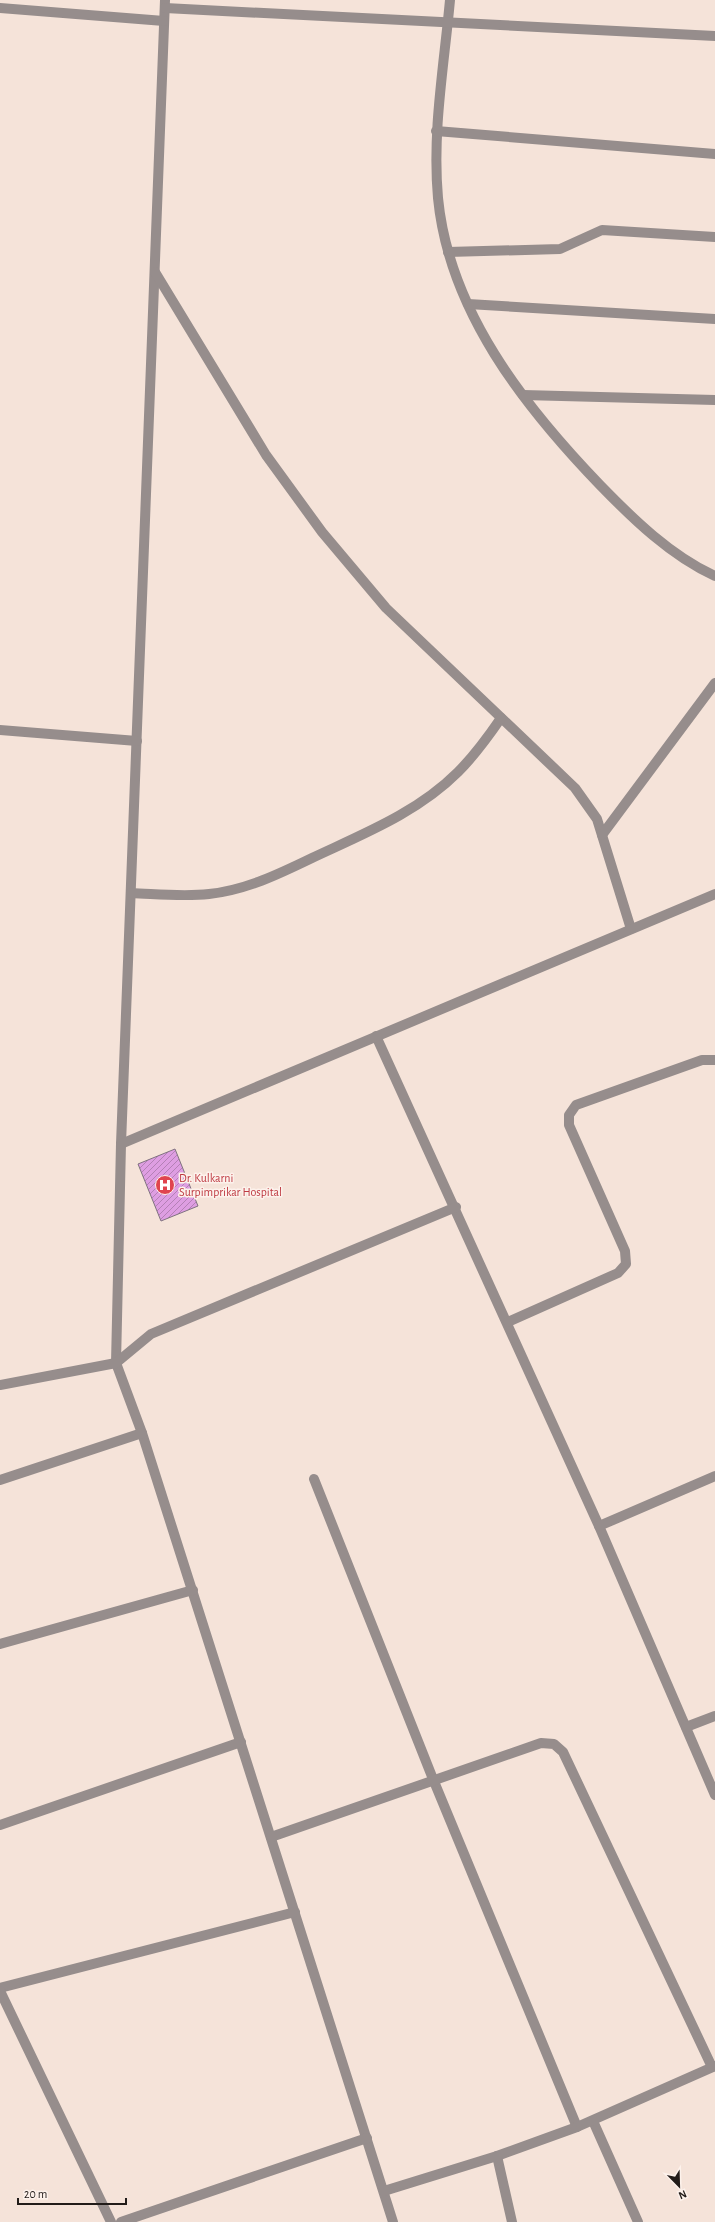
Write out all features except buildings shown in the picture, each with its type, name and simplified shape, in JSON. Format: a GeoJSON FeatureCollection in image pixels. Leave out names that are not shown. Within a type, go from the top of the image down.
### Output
{"type":"FeatureCollection","features":[{"type":"Feature","properties":{"kind":"street"},"geometry":{"type":"LineString","coordinates":[[450,0],[436,131],[438,198],[448,252],[468,304],[496,359],[559,443],[628,513],[695,566],[715,576]]}},
{"type":"Feature","properties":{"kind":"street"},"geometry":{"type":"LineString","coordinates":[[393,2222],[193,1590],[142,1433],[116,1363],[121,1144],[165,4],[448,23],[715,36]]}},
{"type":"Feature","properties":{"kind":"street"},"geometry":{"type":"LineString","coordinates":[[0,8],[164,21]]}},
{"type":"Feature","properties":{"kind":"street"},"geometry":{"type":"LineString","coordinates":[[436,131],[715,154]]}},
{"type":"Feature","properties":{"kind":"street"},"geometry":{"type":"LineString","coordinates":[[448,252],[560,249],[602,230],[715,237]]}},
{"type":"Feature","properties":{"kind":"street"},"geometry":{"type":"LineString","coordinates":[[155,272],[266,455],[322,532],[386,608],[575,788],[597,819],[631,929]]}},
{"type":"Feature","properties":{"kind":"street"},"geometry":{"type":"LineString","coordinates":[[468,304],[715,319]]}},
{"type":"Feature","properties":{"kind":"street"},"geometry":{"type":"LineString","coordinates":[[523,395],[715,400]]}},
{"type":"Feature","properties":{"kind":"street"},"geometry":{"type":"LineString","coordinates":[[602,835],[715,683]]}},
{"type":"Feature","properties":{"kind":"street"},"geometry":{"type":"LineString","coordinates":[[131,893],[183,895],[210,894],[234,890],[261,882],[384,825],[410,810],[458,773],[501,718]]}},
{"type":"Feature","properties":{"kind":"street"},"geometry":{"type":"LineString","coordinates":[[0,730],[137,740]]}},
{"type":"Feature","properties":{"kind":"street"},"geometry":{"type":"LineString","coordinates":[[121,1144],[715,894]]}},
{"type":"Feature","properties":{"kind":"street"},"geometry":{"type":"LineString","coordinates":[[376,1036],[508,1322],[599,1526],[715,1795]]}},
{"type":"Feature","properties":{"kind":"street"},"geometry":{"type":"LineString","coordinates":[[508,1322],[618,1273],[626,1264],[625,1252],[569,1125],[569,1115],[576,1105],[702,1060],[715,1060]]}},
{"type":"Feature","properties":{"kind":"street"},"geometry":{"type":"LineString","coordinates":[[0,1385],[116,1363],[151,1334],[456,1207]]}},
{"type":"Feature","properties":{"kind":"street"},"geometry":{"type":"LineString","coordinates":[[0,1480],[142,1433]]}},
{"type":"Feature","properties":{"kind":"street"},"geometry":{"type":"LineString","coordinates":[[599,1526],[715,1476]]}},
{"type":"Feature","properties":{"kind":"street"},"geometry":{"type":"LineString","coordinates":[[314,1479],[432,1779],[577,2127]]}},
{"type":"Feature","properties":{"kind":"street"},"geometry":{"type":"LineString","coordinates":[[0,1644],[193,1590]]}},
{"type":"Feature","properties":{"kind":"street"},"geometry":{"type":"LineString","coordinates":[[686,1727],[715,1716]]}},
{"type":"Feature","properties":{"kind":"street"},"geometry":{"type":"LineString","coordinates":[[0,1825],[241,1742]]}},
{"type":"Feature","properties":{"kind":"street"},"geometry":{"type":"LineString","coordinates":[[271,1837],[432,1779],[541,1743],[554,1744],[562,1752],[714,2067],[593,2121],[497,2156],[384,2191]]}},
{"type":"Feature","properties":{"kind":"street"},"geometry":{"type":"LineString","coordinates":[[112,2222],[0,1989],[295,1912]]}},
{"type":"Feature","properties":{"kind":"street"},"geometry":{"type":"LineString","coordinates":[[593,2121],[638,2222]]}},
{"type":"Feature","properties":{"kind":"street"},"geometry":{"type":"LineString","coordinates":[[121,2222],[367,2138]]}},
{"type":"Feature","properties":{"kind":"street"},"geometry":{"type":"LineString","coordinates":[[497,2156],[512,2222]]}},
{"type":"Feature","properties":{"kind":"place","name":"Dr. Kulkarni Surpimprikar Hospital"},"geometry":{"type":"Point","coordinates":[165,1185]}}]}
